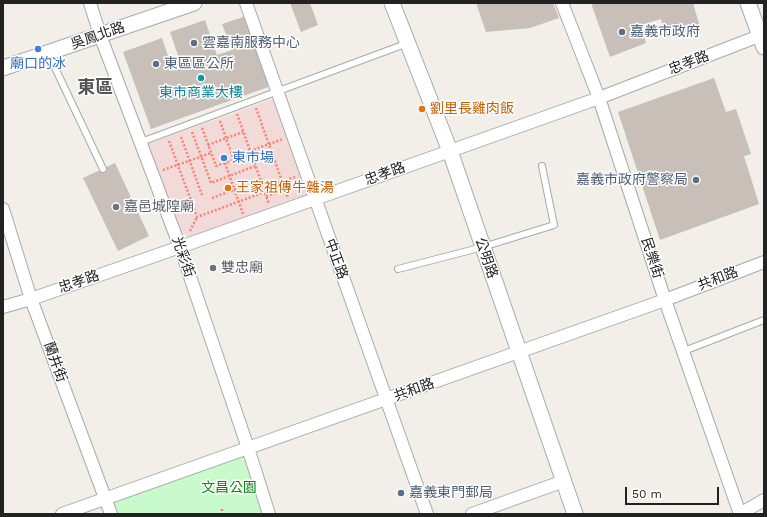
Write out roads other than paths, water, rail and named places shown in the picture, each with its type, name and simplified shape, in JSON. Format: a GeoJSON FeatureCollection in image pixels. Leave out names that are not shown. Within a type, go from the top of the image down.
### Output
{"type":"FeatureCollection","features":[{"type":"Feature","properties":{"kind":"street","name":"光彩街"},"geometry":{"type":"LineString","coordinates":[[90,3],[100,35],[180,247],[269,514]]}},
{"type":"Feature","properties":{"kind":"street","name":"吳鳳北路"},"geometry":{"type":"LineString","coordinates":[[3,68],[194,3]]}},
{"type":"Feature","properties":{"kind":"street","name":"中正路"},"geometry":{"type":"LineString","coordinates":[[246,3],[427,514]]}},
{"type":"Feature","properties":{"kind":"street","name":"公明路"},"geometry":{"type":"LineString","coordinates":[[392,3],[409,43],[450,151],[575,514]]}},
{"type":"Feature","properties":{"kind":"street","name":"民樂街"},"geometry":{"type":"LineString","coordinates":[[562,3],[599,98],[665,300],[740,514]]}},
{"type":"Feature","properties":{"kind":"street"},"geometry":{"type":"LineString","coordinates":[[748,3],[763,39]]}},
{"type":"Feature","properties":{"kind":"street","name":"忠孝路"},"geometry":{"type":"LineString","coordinates":[[3,307],[31,299],[246,224],[763,39]]}},
{"type":"Feature","properties":{"kind":"street","name":"蘭井街"},"geometry":{"type":"LineString","coordinates":[[3,209],[31,299],[111,514]]}},
{"type":"Feature","properties":{"kind":"street","name":"共和路"},"geometry":{"type":"LineString","coordinates":[[62,514],[665,300],[764,262]]}},
{"type":"Feature","properties":{"kind":"street"},"geometry":{"type":"LineString","coordinates":[[472,514],[564,482]]}},
{"type":"Feature","properties":{"kind":"street"},"geometry":{"type":"LineString","coordinates":[[740,514],[764,500]]}},
{"type":"Feature","properties":{"kind":"lane"},"geometry":{"type":"LineString","coordinates":[[141,142],[409,43]]}},
{"type":"Feature","properties":{"kind":"lane"},"geometry":{"type":"LineString","coordinates":[[48,53],[103,169]]}},
{"type":"Feature","properties":{"kind":"lane"},"geometry":{"type":"LineString","coordinates":[[398,269],[483,247],[554,225],[542,166]]}},
{"type":"Feature","properties":{"kind":"lane"},"geometry":{"type":"LineString","coordinates":[[684,352],[764,320]]}},
{"type":"Feature","properties":{"kind":"place","name":"嘉義市政府"},"geometry":{"type":"Point","coordinates":[622,32]}},
{"type":"Feature","properties":{"kind":"place","name":"雲嘉南服務中心"},"geometry":{"type":"Point","coordinates":[194,43]}},
{"type":"Feature","properties":{"kind":"place","name":"廟口的冰"},"geometry":{"type":"Point","coordinates":[38,49]}},
{"type":"Feature","properties":{"kind":"place","name":"東區區公所"},"geometry":{"type":"Point","coordinates":[156,64]}},
{"type":"Feature","properties":{"kind":"place","name":"東市商業大樓"},"geometry":{"type":"Point","coordinates":[201,78]}},
{"type":"Feature","properties":{"kind":"place","name":"劉里長雞肉飯"},"geometry":{"type":"Point","coordinates":[422,109]}},
{"type":"Feature","properties":{"kind":"place","name":"東市場"},"geometry":{"type":"Point","coordinates":[224,158]}},
{"type":"Feature","properties":{"kind":"place","name":"嘉義市政府警察局"},"geometry":{"type":"Point","coordinates":[696,180]}},
{"type":"Feature","properties":{"kind":"place","name":"王家祖傳牛雜湯"},"geometry":{"type":"Point","coordinates":[228,188]}},
{"type":"Feature","properties":{"kind":"place","name":"嘉邑城隍廟"},"geometry":{"type":"Point","coordinates":[116,207]}},
{"type":"Feature","properties":{"kind":"place","name":"雙忠廟"},"geometry":{"type":"Point","coordinates":[213,268]}},
{"type":"Feature","properties":{"kind":"place","name":"嘉義東門郵局"},"geometry":{"type":"Point","coordinates":[401,493]}},
{"type":"Feature","properties":{"kind":"district","name":"東區"},"geometry":{"type":"Point","coordinates":[95,88]}},
{"type":"Feature","properties":{"kind":"park label","name":"文昌公園"},"geometry":{"type":"Point","coordinates":[229,488]}}]}
